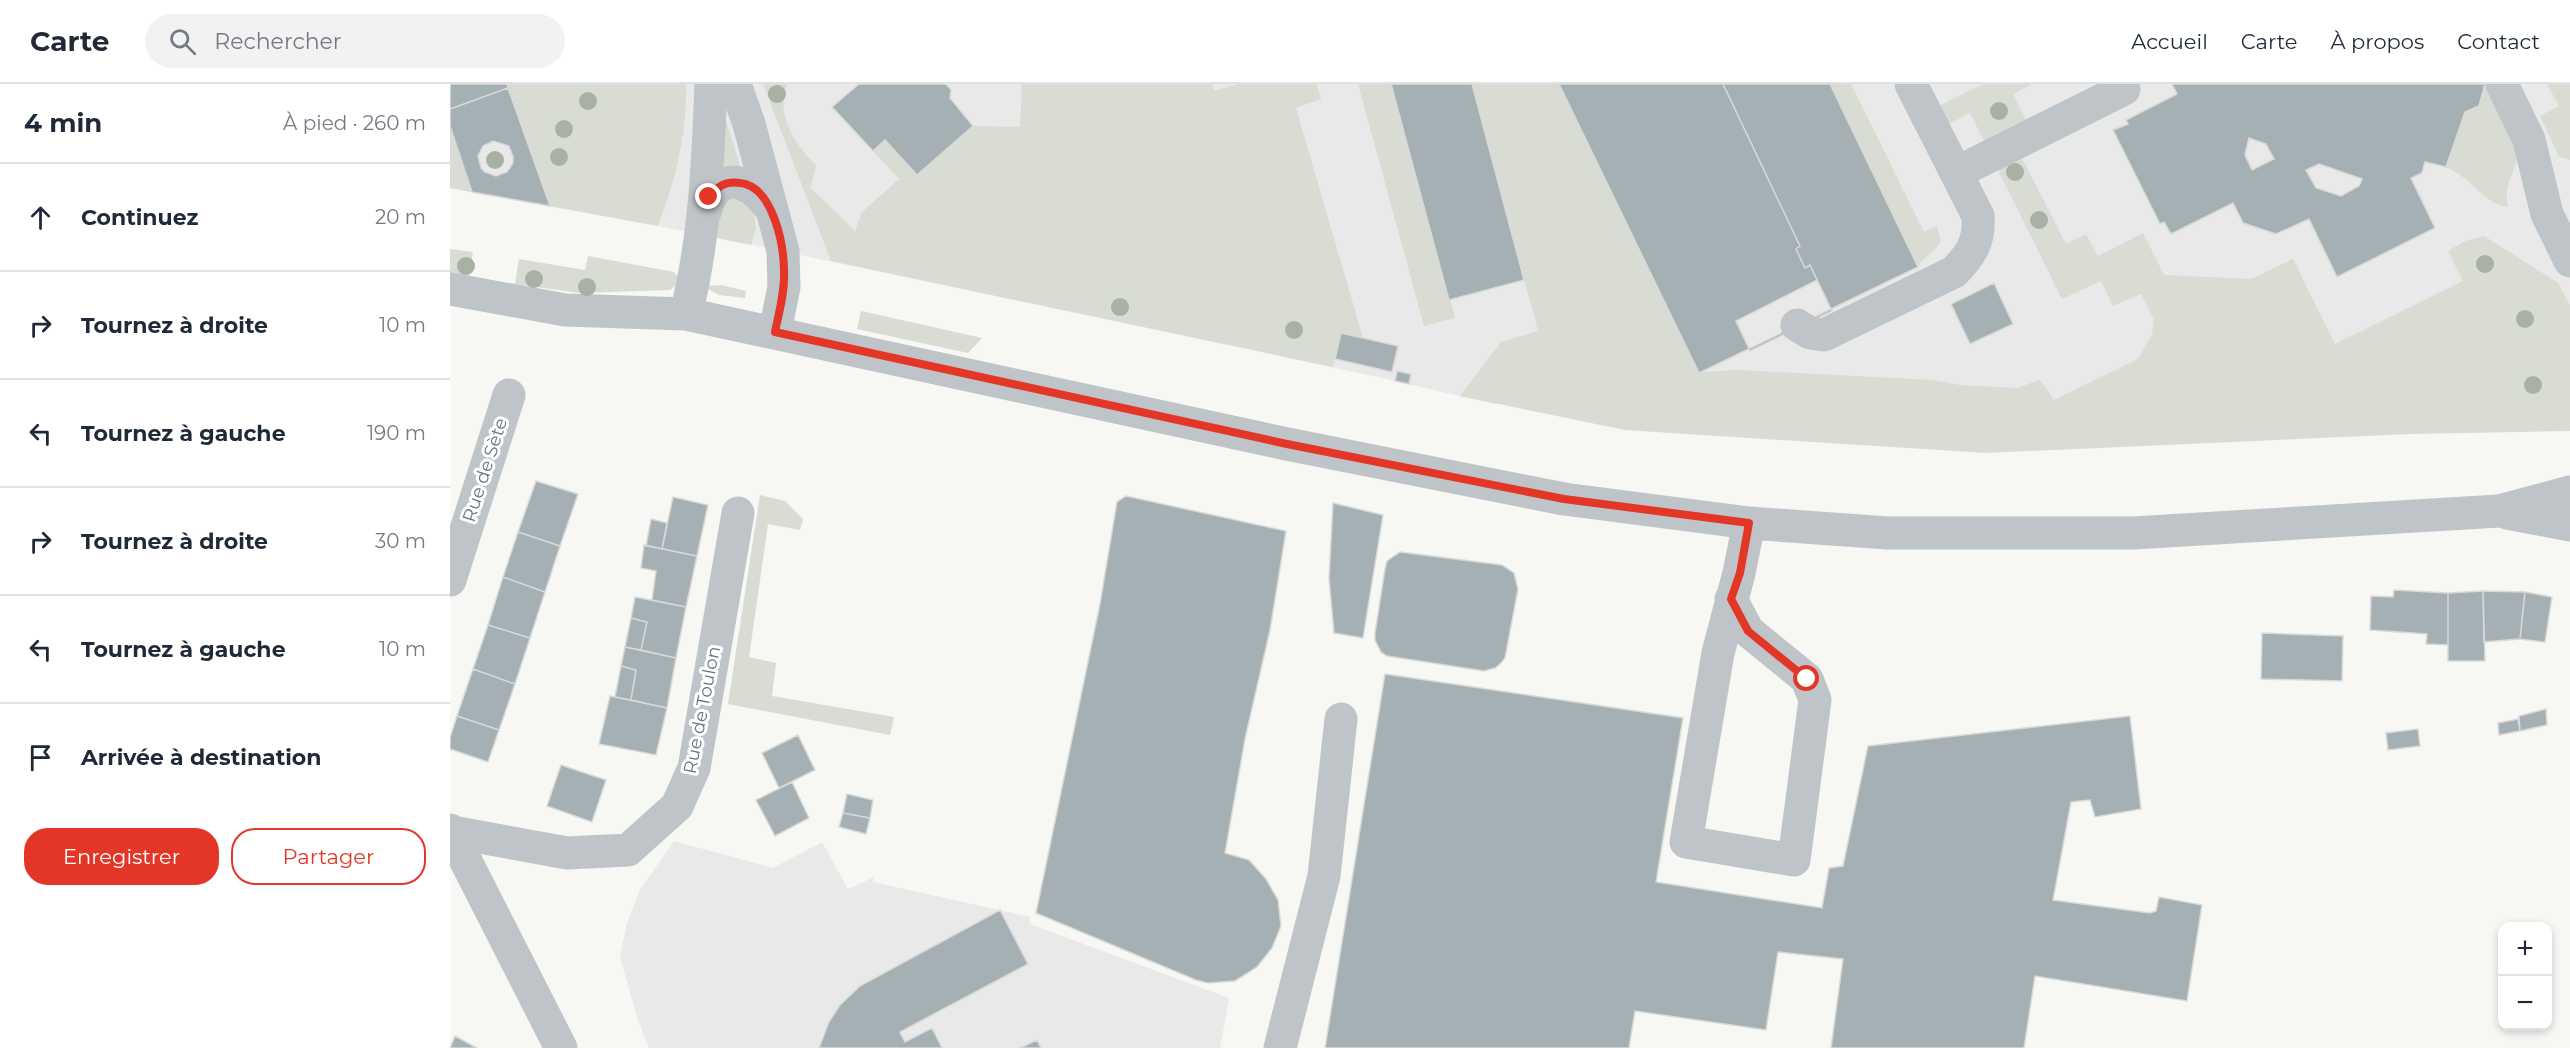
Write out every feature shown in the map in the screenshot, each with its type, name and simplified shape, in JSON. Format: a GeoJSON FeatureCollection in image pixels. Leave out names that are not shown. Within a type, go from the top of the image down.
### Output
{"type":"FeatureCollection","features":[{"type":"Feature","properties":{"kind":"street"},"geometry":{"type":"LineString","coordinates":[[686,314],[698,268],[704,216],[711,84]]}},
{"type":"Feature","properties":{"kind":"street"},"geometry":{"type":"LineString","coordinates":[[735,84],[749,123],[783,251],[784,272],[775,332]]}},
{"type":"Feature","properties":{"kind":"street"},"geometry":{"type":"LineString","coordinates":[[2502,84],[2529,140],[2547,214],[2570,261]]}},
{"type":"Feature","properties":{"kind":"street"},"geometry":{"type":"LineString","coordinates":[[1797,325],[1810,333],[1824,335],[1954,272],[1974,248],[1979,233],[1978,216],[1956,173],[1923,88]]}},
{"type":"Feature","properties":{"kind":"street"},"geometry":{"type":"LineString","coordinates":[[1956,173],[2124,89]]}},
{"type":"Feature","properties":{"kind":"street"},"geometry":{"type":"LineString","coordinates":[[704,216],[709,197],[719,186],[730,182],[747,183],[763,196],[772,211]]}},
{"type":"Feature","properties":{"kind":"street"},"geometry":{"type":"LineString","coordinates":[[450,289],[565,310],[686,314],[1287,444],[1540,494],[1749,523],[1888,533],[2133,533],[2499,511],[2570,492]]}},
{"type":"Feature","properties":{"kind":"street","name":"Rue de Sète"},"geometry":{"type":"LineString","coordinates":[[450,580],[509,395]]}},
{"type":"Feature","properties":{"kind":"street"},"geometry":{"type":"LineString","coordinates":[[2499,511],[2570,525]]}},
{"type":"Feature","properties":{"kind":"street","name":"Rue de Toulon"},"geometry":{"type":"LineString","coordinates":[[451,831],[567,853],[628,850],[676,806],[694,768],[738,513]]}},
{"type":"Feature","properties":{"kind":"street"},"geometry":{"type":"LineString","coordinates":[[1731,599],[1748,631],[1807,679],[1815,700],[1794,860],[1686,842],[1718,653],[1731,599],[1740,573],[1749,523]]}},
{"type":"Feature","properties":{"kind":"street"},"geometry":{"type":"LineString","coordinates":[[1280,1048],[1324,876],[1341,719]]}},
{"type":"Feature","properties":{"kind":"street"},"geometry":{"type":"LineString","coordinates":[[451,831],[561,1048]]}},
{"type":"Feature","properties":{"kind":"shaded area"},"geometry":{"type":"Polygon","coordinates":[[[450,84],[2570,84],[2570,407],[1494,404],[1378,377],[701,234],[450,188],[450,84]]]}},
{"type":"Feature","properties":{"kind":"shaded area"},"geometry":{"type":"Polygon","coordinates":[[[507,84],[686,84],[685,121],[679,156],[658,226],[550,206],[507,84]]]}},
{"type":"Feature","properties":{"kind":"shaded area"},"geometry":{"type":"Polygon","coordinates":[[[763,84],[788,84],[784,95],[785,117],[794,138],[816,165],[811,188],[855,231],[862,212],[899,179],[873,151],[885,140],[917,175],[973,126],[1020,127],[1022,84],[1212,84],[1214,91],[1239,84],[1317,84],[1321,99],[1296,108],[1363,338],[1341,334],[1333,367],[831,261],[763,84]]]}},
{"type":"Feature","properties":{"kind":"shaded area"},"geometry":{"type":"Polygon","coordinates":[[[1358,84],[1391,84],[1455,318],[1424,326],[1358,84]]]}},
{"type":"Feature","properties":{"kind":"shaded area"},"geometry":{"type":"Polygon","coordinates":[[[1472,84],[1559,84],[1699,372],[1738,370],[1933,380],[1960,385],[2017,388],[2040,380],[2054,400],[2138,359],[2152,334],[2154,319],[2141,294],[2113,306],[2101,281],[2062,299],[1996,166],[2020,154],[2066,244],[2086,234],[2098,256],[2143,233],[2164,275],[2251,279],[2293,259],[2335,344],[2463,281],[2448,251],[2465,241],[2484,236],[2558,283],[2570,305],[2570,431],[2411,434],[1986,453],[1625,430],[1460,396],[1501,342],[1538,331],[1472,84]]]}},
{"type":"Feature","properties":{"kind":"shaded area"},"geometry":{"type":"Polygon","coordinates":[[[1830,84],[1851,84],[1924,232],[1937,226],[1941,241],[1918,267],[1830,84]]]}},
{"type":"Feature","properties":{"kind":"shaded area"},"geometry":{"type":"Polygon","coordinates":[[[1983,84],[2032,84],[2013,94],[2026,120],[1984,141],[1970,113],[1947,125],[1937,107],[1983,84]]]}},
{"type":"Feature","properties":{"kind":"shaded area"},"geometry":{"type":"Polygon","coordinates":[[[2486,84],[2517,150],[2516,164],[2507,191],[2508,207],[2492,201],[2455,171],[2446,167],[2465,112],[2479,105],[2486,84]]]}},
{"type":"Feature","properties":{"kind":"shaded area"},"geometry":{"type":"Polygon","coordinates":[[[2547,84],[2570,84],[2570,160],[2559,157],[2540,116],[2559,106],[2547,84]]]}},
{"type":"Feature","properties":{"kind":"shaded area"},"geometry":{"type":"Polygon","coordinates":[[[724,114],[742,172],[719,163],[724,114]]]}},
{"type":"Feature","properties":{"kind":"shaded area"},"geometry":{"type":"Polygon","coordinates":[[[450,126],[472,192],[450,188],[450,126]]]}},
{"type":"Feature","properties":{"kind":"shaded area"},"geometry":{"type":"Polygon","coordinates":[[[735,196],[753,207],[756,229],[751,245],[712,237],[715,207],[735,196]]]}},
{"type":"Feature","properties":{"kind":"shaded area"},"geometry":{"type":"Polygon","coordinates":[[[450,249],[473,252],[469,277],[515,284],[519,259],[585,270],[588,256],[674,272],[682,281],[670,290],[579,293],[450,275],[450,249]]]}},
{"type":"Feature","properties":{"kind":"shaded area"},"geometry":{"type":"Polygon","coordinates":[[[721,285],[746,291],[745,298],[719,295],[707,286],[721,285]]]}},
{"type":"Feature","properties":{"kind":"shaded area"},"geometry":{"type":"Polygon","coordinates":[[[861,311],[982,338],[968,353],[857,329],[861,311]]]}},
{"type":"Feature","properties":{"kind":"shaded area"},"geometry":{"type":"Polygon","coordinates":[[[760,495],[785,501],[803,519],[800,530],[768,524],[749,657],[776,663],[772,696],[894,717],[890,735],[728,704],[760,495]]]}},
{"type":"Feature","properties":{"kind":"shaded area"},"geometry":{"type":"Polygon","coordinates":[[[674,841],[773,868],[822,842],[848,889],[874,877],[873,882],[1030,917],[1030,924],[1229,998],[1220,1048],[649,1048],[637,1017],[620,957],[627,923],[640,890],[674,841]]]}},
{"type":"Feature","properties":{"kind":"building"},"geometry":{"type":"Polygon","coordinates":[[[450,84],[507,84],[508,88],[450,109],[450,84]]]}},
{"type":"Feature","properties":{"kind":"building"},"geometry":{"type":"Polygon","coordinates":[[[859,84],[946,84],[951,90],[950,98],[973,126],[917,175],[885,140],[873,151],[832,107],[859,84]]]}},
{"type":"Feature","properties":{"kind":"building"},"geometry":{"type":"Polygon","coordinates":[[[1391,84],[1472,84],[1524,280],[1449,300],[1391,84]]]}},
{"type":"Feature","properties":{"kind":"building"},"geometry":{"type":"Polygon","coordinates":[[[1559,84],[1723,84],[1800,246],[1796,249],[1805,268],[1810,265],[1831,309],[1699,373],[1559,84]]]}},
{"type":"Feature","properties":{"kind":"building"},"geometry":{"type":"Polygon","coordinates":[[[1723,84],[1830,84],[1918,267],[1831,309],[1810,265],[1805,268],[1796,249],[1800,246],[1723,84]]]}},
{"type":"Feature","properties":{"kind":"building"},"geometry":{"type":"Polygon","coordinates":[[[2172,84],[2485,84],[2479,106],[2465,112],[2446,167],[2425,162],[2422,173],[2411,178],[2435,228],[2337,277],[2309,219],[2276,234],[2243,223],[2233,203],[2171,234],[2164,222],[2160,224],[2113,130],[2128,124],[2126,120],[2177,94],[2172,84]],[[2249,138],[2245,155],[2252,170],[2274,159],[2266,144],[2249,138]],[[2319,164],[2306,170],[2316,188],[2341,196],[2359,186],[2362,179],[2319,164]]]}},
{"type":"Feature","properties":{"kind":"building"},"geometry":{"type":"Polygon","coordinates":[[[508,88],[550,206],[472,192],[450,126],[450,109],[508,88]],[[493,141],[483,146],[478,156],[481,168],[496,176],[507,172],[513,163],[509,146],[493,141]]]}},
{"type":"Feature","properties":{"kind":"building"},"geometry":{"type":"Polygon","coordinates":[[[1817,280],[1832,311],[1750,351],[1736,321],[1817,280]]]}},
{"type":"Feature","properties":{"kind":"building"},"geometry":{"type":"Polygon","coordinates":[[[1994,283],[2013,324],[1970,344],[1951,304],[1994,283]]]}},
{"type":"Feature","properties":{"kind":"building"},"geometry":{"type":"Polygon","coordinates":[[[1341,333],[1398,346],[1392,372],[1335,359],[1341,333]]]}},
{"type":"Feature","properties":{"kind":"building"},"geometry":{"type":"Polygon","coordinates":[[[1397,371],[1411,374],[1409,384],[1395,381],[1397,371]]]}},
{"type":"Feature","properties":{"kind":"building"},"geometry":{"type":"Polygon","coordinates":[[[536,481],[578,494],[560,546],[518,532],[536,481]]]}},
{"type":"Feature","properties":{"kind":"building"},"geometry":{"type":"Polygon","coordinates":[[[1126,496],[1286,531],[1270,630],[1245,739],[1225,853],[1249,860],[1266,879],[1278,900],[1281,926],[1272,948],[1257,967],[1235,981],[1208,983],[1196,980],[1036,913],[1100,604],[1117,502],[1126,496]]]}},
{"type":"Feature","properties":{"kind":"building"},"geometry":{"type":"Polygon","coordinates":[[[673,497],[708,505],[697,556],[662,549],[673,497]]]}},
{"type":"Feature","properties":{"kind":"building"},"geometry":{"type":"Polygon","coordinates":[[[1333,503],[1383,515],[1363,638],[1334,633],[1329,579],[1333,503]]]}},
{"type":"Feature","properties":{"kind":"building"},"geometry":{"type":"Polygon","coordinates":[[[651,519],[667,523],[662,549],[646,546],[651,519]]]}},
{"type":"Feature","properties":{"kind":"building"},"geometry":{"type":"Polygon","coordinates":[[[518,532],[560,546],[545,592],[503,577],[518,532]]]}},
{"type":"Feature","properties":{"kind":"building"},"geometry":{"type":"Polygon","coordinates":[[[644,545],[697,556],[686,607],[652,600],[656,571],[641,568],[644,545]]]}},
{"type":"Feature","properties":{"kind":"building"},"geometry":{"type":"Polygon","coordinates":[[[1400,552],[1502,565],[1514,573],[1518,589],[1505,658],[1501,663],[1495,668],[1484,671],[1387,656],[1381,652],[1375,640],[1375,633],[1385,569],[1387,561],[1400,552]]]}},
{"type":"Feature","properties":{"kind":"building"},"geometry":{"type":"Polygon","coordinates":[[[503,577],[545,592],[530,638],[488,625],[503,577]]]}},
{"type":"Feature","properties":{"kind":"building"},"geometry":{"type":"Polygon","coordinates":[[[2394,590],[2448,593],[2448,645],[2426,644],[2427,634],[2370,630],[2371,596],[2393,597],[2394,590]]]}},
{"type":"Feature","properties":{"kind":"building"},"geometry":{"type":"Polygon","coordinates":[[[2483,591],[2525,592],[2520,639],[2484,642],[2483,591]]]}},
{"type":"Feature","properties":{"kind":"building"},"geometry":{"type":"Polygon","coordinates":[[[2483,591],[2485,661],[2448,661],[2448,593],[2483,591]]]}},
{"type":"Feature","properties":{"kind":"building"},"geometry":{"type":"Polygon","coordinates":[[[2525,592],[2552,597],[2545,642],[2520,639],[2525,592]]]}},
{"type":"Feature","properties":{"kind":"building"},"geometry":{"type":"Polygon","coordinates":[[[635,597],[686,607],[676,658],[641,650],[647,622],[631,618],[635,597]]]}},
{"type":"Feature","properties":{"kind":"building"},"geometry":{"type":"Polygon","coordinates":[[[631,618],[647,622],[641,650],[625,647],[631,618]]]}},
{"type":"Feature","properties":{"kind":"building"},"geometry":{"type":"Polygon","coordinates":[[[488,625],[530,638],[515,684],[473,669],[488,625]]]}},
{"type":"Feature","properties":{"kind":"building"},"geometry":{"type":"Polygon","coordinates":[[[2262,633],[2343,636],[2342,681],[2261,679],[2262,633]]]}},
{"type":"Feature","properties":{"kind":"building"},"geometry":{"type":"Polygon","coordinates":[[[625,647],[676,658],[667,708],[631,700],[636,670],[621,666],[625,647]]]}},
{"type":"Feature","properties":{"kind":"building"},"geometry":{"type":"Polygon","coordinates":[[[621,666],[636,670],[631,700],[615,697],[621,666]]]}},
{"type":"Feature","properties":{"kind":"building"},"geometry":{"type":"Polygon","coordinates":[[[473,669],[515,684],[499,730],[457,716],[473,669]]]}},
{"type":"Feature","properties":{"kind":"building"},"geometry":{"type":"Polygon","coordinates":[[[1385,674],[1683,718],[1656,882],[1822,908],[1829,868],[1843,866],[1868,746],[2130,716],[2141,809],[2095,817],[2090,800],[2071,802],[2053,900],[2150,913],[2156,911],[2159,897],[2202,905],[2187,1001],[2035,976],[2024,1048],[1831,1048],[1843,959],[1778,952],[1766,1030],[1635,1011],[1629,1048],[1325,1048],[1385,674]]]}},
{"type":"Feature","properties":{"kind":"building"},"geometry":{"type":"Polygon","coordinates":[[[610,696],[667,708],[656,755],[599,744],[610,696]]]}},
{"type":"Feature","properties":{"kind":"building"},"geometry":{"type":"Polygon","coordinates":[[[2546,709],[2547,725],[2520,731],[2519,716],[2546,709]]]}},
{"type":"Feature","properties":{"kind":"building"},"geometry":{"type":"Polygon","coordinates":[[[457,716],[499,730],[488,762],[450,749],[450,738],[457,716]]]}},
{"type":"Feature","properties":{"kind":"building"},"geometry":{"type":"Polygon","coordinates":[[[2518,719],[2520,731],[2499,735],[2498,723],[2518,719]]]}},
{"type":"Feature","properties":{"kind":"building"},"geometry":{"type":"Polygon","coordinates":[[[2418,729],[2420,746],[2388,750],[2386,733],[2418,729]]]}},
{"type":"Feature","properties":{"kind":"building"},"geometry":{"type":"Polygon","coordinates":[[[798,735],[815,770],[779,788],[762,753],[798,735]]]}},
{"type":"Feature","properties":{"kind":"building"},"geometry":{"type":"Polygon","coordinates":[[[561,765],[606,780],[592,822],[547,806],[561,765]]]}},
{"type":"Feature","properties":{"kind":"building"},"geometry":{"type":"Polygon","coordinates":[[[792,782],[809,818],[775,836],[756,800],[792,782]]]}},
{"type":"Feature","properties":{"kind":"building"},"geometry":{"type":"Polygon","coordinates":[[[847,794],[873,800],[870,818],[843,813],[847,794]]]}},
{"type":"Feature","properties":{"kind":"building"},"geometry":{"type":"Polygon","coordinates":[[[843,813],[870,818],[866,834],[839,827],[843,813]]]}},
{"type":"Feature","properties":{"kind":"building"},"geometry":{"type":"Polygon","coordinates":[[[1000,910],[1028,964],[900,1032],[905,1042],[932,1028],[942,1048],[819,1048],[829,1022],[840,1005],[860,986],[1000,910]]]}},
{"type":"Feature","properties":{"kind":"building"},"geometry":{"type":"Polygon","coordinates":[[[455,1036],[477,1048],[450,1048],[455,1036]]]}},
{"type":"Feature","properties":{"kind":"building"},"geometry":{"type":"Polygon","coordinates":[[[1037,1040],[1041,1048],[1020,1048],[1037,1040]]]}},
{"type":"Feature","properties":{"kind":"route"},"geometry":{"type":"LineString","coordinates":[[709,197],[719,186],[730,182],[747,183],[763,196],[772,211],[783,251],[784,272],[784,286],[775,332],[1287,444],[1564,499],[1749,523],[1740,573],[1731,599],[1748,631],[1807,679]]}}]}
